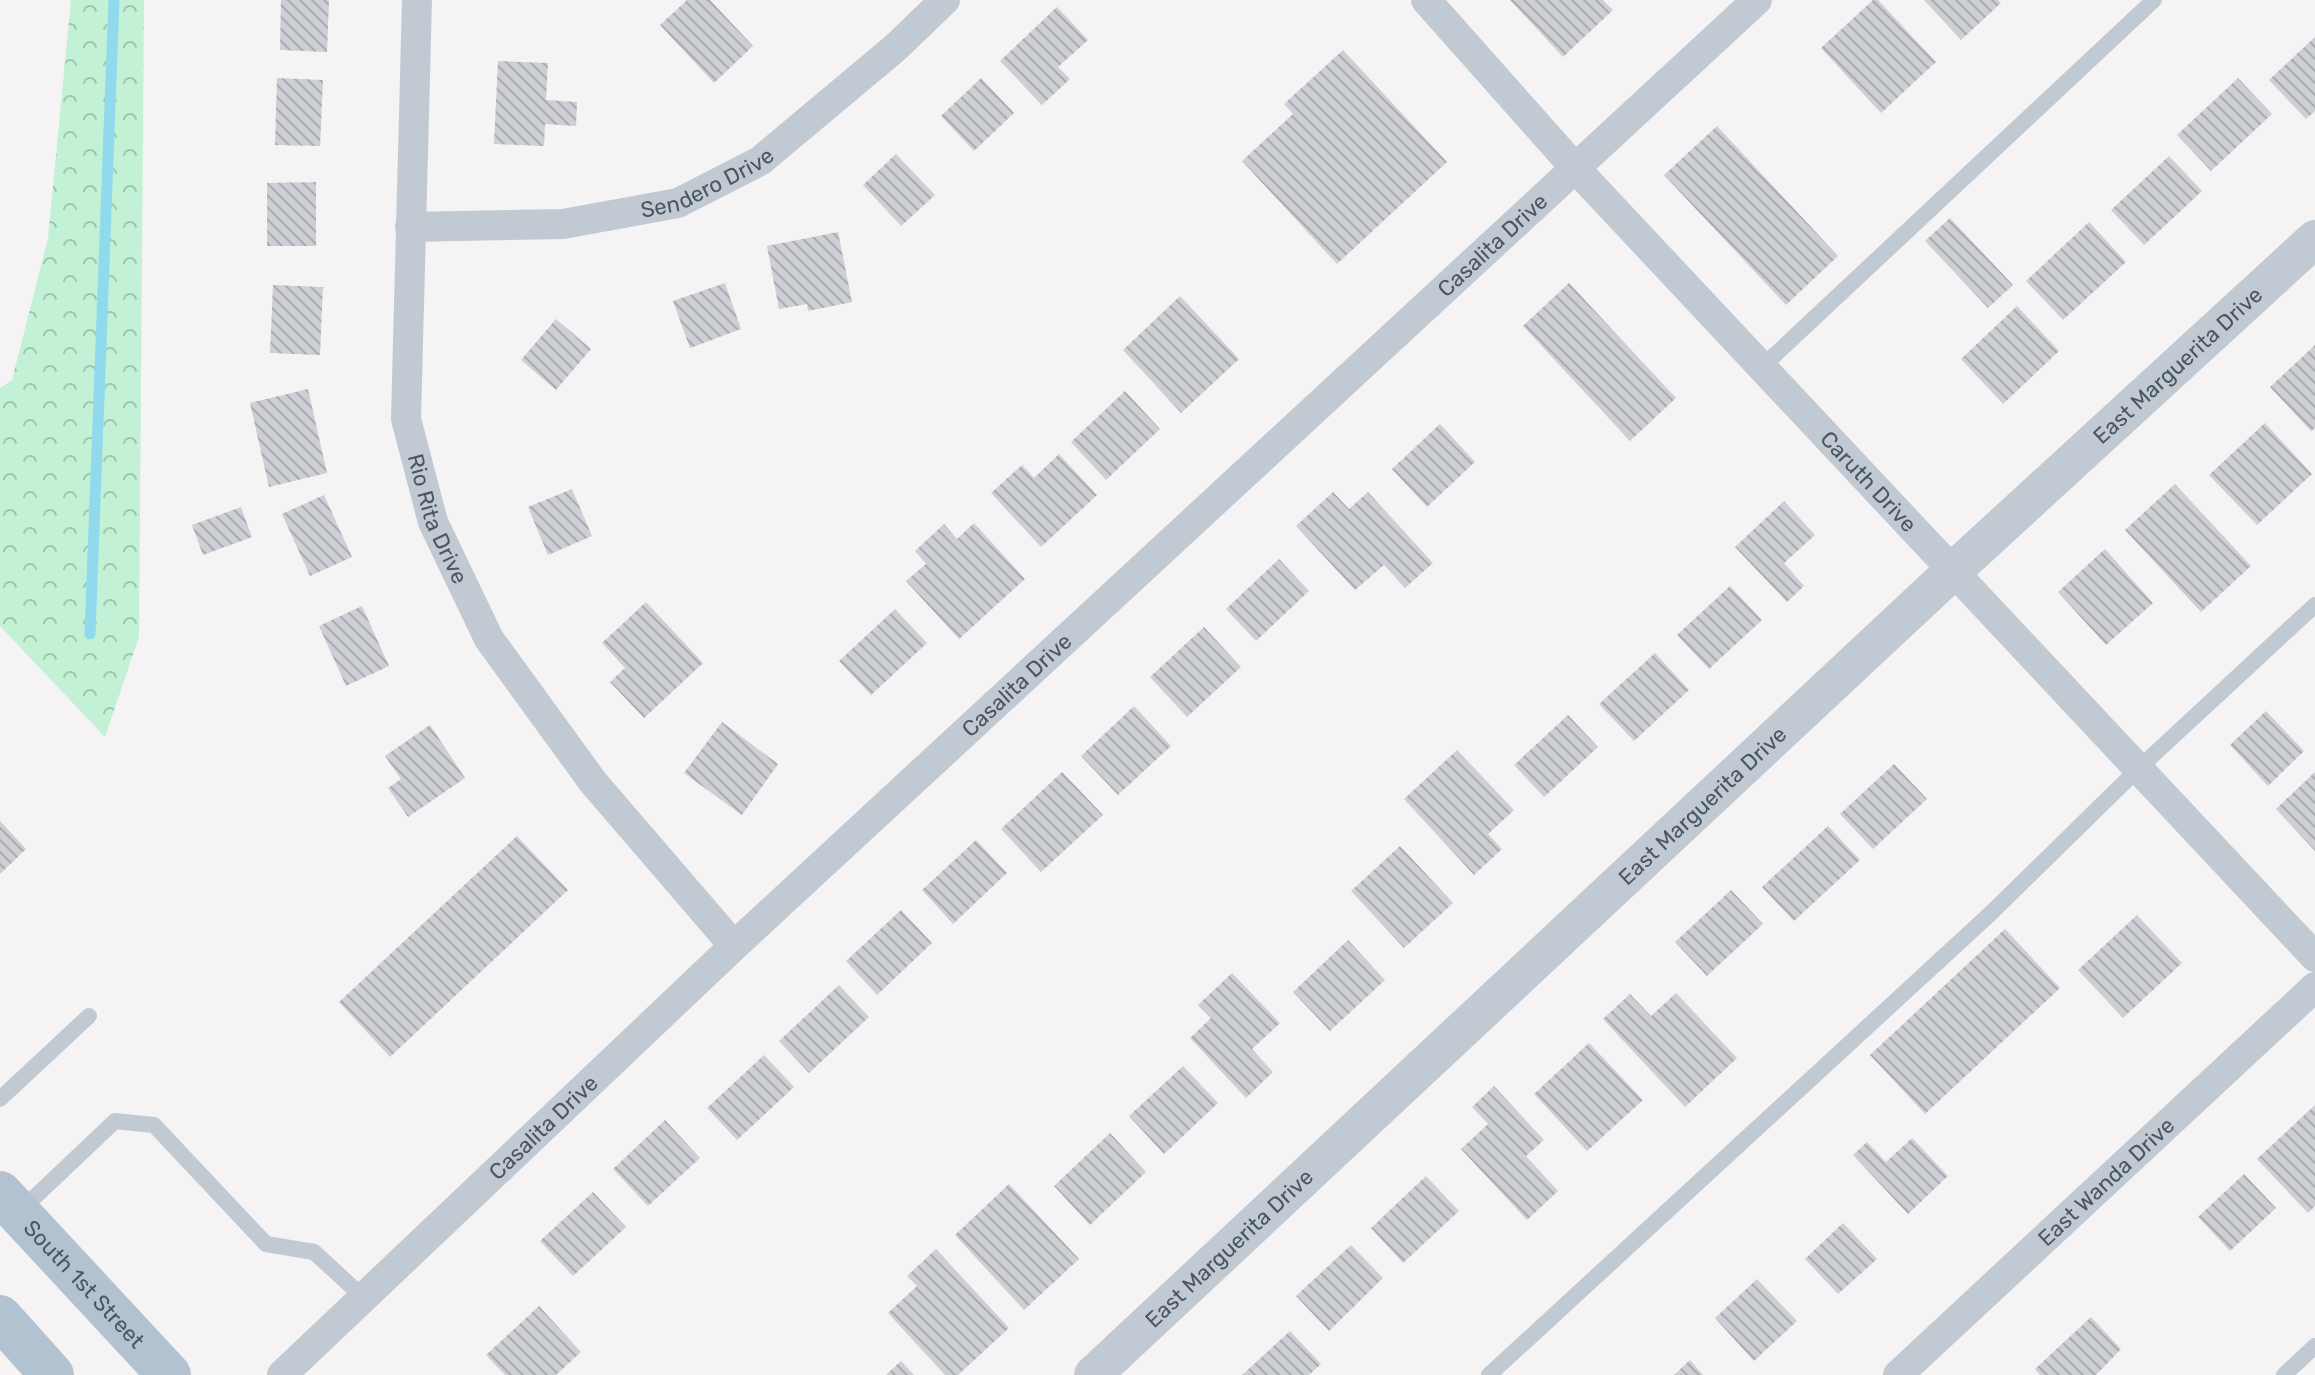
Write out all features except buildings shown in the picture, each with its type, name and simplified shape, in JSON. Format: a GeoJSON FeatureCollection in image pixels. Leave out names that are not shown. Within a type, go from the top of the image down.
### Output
{"type":"FeatureCollection","features":[{"type":"Feature","properties":{"kind":"main road","name":"South 1st Street"},"geometry":{"type":"LineString","coordinates":[[9,1203],[169,1375]]}},
{"type":"Feature","properties":{"kind":"main road"},"geometry":{"type":"LineString","coordinates":[[0,1317],[52,1375]]}},
{"type":"Feature","properties":{"kind":"street","name":"Rio Rita Drive"},"geometry":{"type":"LineString","coordinates":[[417,0],[406,419],[433,522],[489,639],[593,782],[734,946]]}},
{"type":"Feature","properties":{"kind":"street","name":"Sendero Drive"},"geometry":{"type":"LineString","coordinates":[[410,227],[563,224],[678,203],[760,161],[895,48],[945,0]]}},
{"type":"Feature","properties":{"kind":"street","name":"Caruth Drive"},"geometry":{"type":"LineString","coordinates":[[1426,0],[1576,169],[2315,957]]}},
{"type":"Feature","properties":{"kind":"street","name":"Casalita Drive"},"geometry":{"type":"LineString","coordinates":[[297,1370],[364,1298],[734,946],[1757,0]]}},
{"type":"Feature","properties":{"kind":"street","name":"East Marguerita Drive"},"geometry":{"type":"LineString","coordinates":[[1093,1375],[1954,570],[2315,239]]}},
{"type":"Feature","properties":{"kind":"street","name":"East Wanda Drive"},"geometry":{"type":"LineString","coordinates":[[1898,1375],[2315,987]]}},
{"type":"Feature","properties":{"kind":"lane"},"geometry":{"type":"LineString","coordinates":[[1763,366],[2154,0]]}},
{"type":"Feature","properties":{"kind":"lane"},"geometry":{"type":"LineString","coordinates":[[1489,1375],[1990,914],[2139,768],[2315,605]]}},
{"type":"Feature","properties":{"kind":"lane"},"geometry":{"type":"LineString","coordinates":[[0,1099],[89,1016]]}},
{"type":"Feature","properties":{"kind":"lane"},"geometry":{"type":"LineString","coordinates":[[9,1203],[115,1121],[154,1125],[266,1244],[314,1252],[364,1298]]}},
{"type":"Feature","properties":{"kind":"lane"},"geometry":{"type":"LineString","coordinates":[[2284,1375],[2315,1346]]}},
{"type":"Feature","properties":{"kind":"green space"},"geometry":{"type":"Polygon","coordinates":[[[71,0],[144,0],[139,637],[105,737],[0,626],[0,388],[12,380],[48,238],[71,0]]]}},
{"type":"Feature","properties":{"kind":"waterway"},"geometry":{"type":"LineString","coordinates":[[90,634],[114,0]]}}]}
